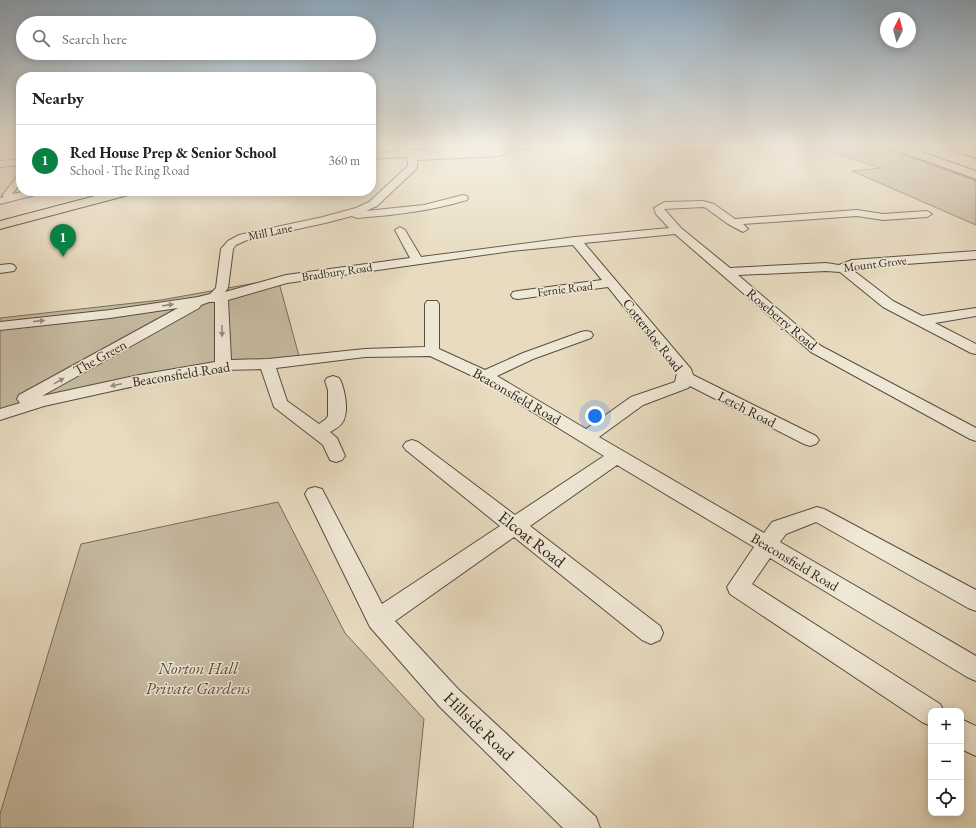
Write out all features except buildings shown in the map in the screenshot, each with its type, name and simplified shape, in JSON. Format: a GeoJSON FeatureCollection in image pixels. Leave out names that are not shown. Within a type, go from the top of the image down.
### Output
{"type":"FeatureCollection","features":[{"type":"Feature","properties":{"kind":"main road"},"geometry":{"type":"LineString","coordinates":[[0,219],[90,196]]}},
{"type":"Feature","properties":{"kind":"main road"},"geometry":{"type":"LineString","coordinates":[[0,224],[109,196]]}},
{"type":"Feature","properties":{"kind":"street"},"geometry":{"type":"LineString","coordinates":[[11,198],[7,195],[16,184]]}},
{"type":"Feature","properties":{"kind":"street"},"geometry":{"type":"LineString","coordinates":[[343,216],[373,204],[395,184]]}},
{"type":"Feature","properties":{"kind":"street"},"geometry":{"type":"LineString","coordinates":[[0,201],[19,196]]}},
{"type":"Feature","properties":{"kind":"street"},"geometry":{"type":"LineString","coordinates":[[343,216],[424,209],[463,198]]}},
{"type":"Feature","properties":{"kind":"street","name":"Roseberry Road"},"geometry":{"type":"LineString","coordinates":[[732,222],[710,206],[704,204],[695,203],[664,205],[659,208],[660,212],[677,230],[816,350],[976,435]]}},
{"type":"Feature","properties":{"kind":"street"},"geometry":{"type":"LineString","coordinates":[[732,222],[858,213],[884,217],[927,214]]}},
{"type":"Feature","properties":{"kind":"street","name":"Mill Lane"},"geometry":{"type":"LineString","coordinates":[[212,298],[222,288],[227,250],[232,243],[243,238],[343,216]]}},
{"type":"Feature","properties":{"kind":"street"},"geometry":{"type":"LineString","coordinates":[[732,222],[743,229]]}},
{"type":"Feature","properties":{"kind":"street"},"geometry":{"type":"LineString","coordinates":[[400,230],[418,261]]}},
{"type":"Feature","properties":{"kind":"street","name":"Bradbury Road"},"geometry":{"type":"LineString","coordinates":[[0,326],[110,314],[212,298],[286,279],[575,240],[677,230]]}},
{"type":"Feature","properties":{"kind":"street","name":"Cottersloe Road"},"geometry":{"type":"LineString","coordinates":[[575,240],[685,372],[685,377],[682,384],[637,401],[587,437]]}},
{"type":"Feature","properties":{"kind":"street","name":"Mount Grove"},"geometry":{"type":"LineString","coordinates":[[727,272],[826,267],[843,269],[844,266],[852,264],[976,255]]}},
{"type":"Feature","properties":{"kind":"street"},"geometry":{"type":"LineString","coordinates":[[843,269],[888,304],[976,350]]}},
{"type":"Feature","properties":{"kind":"street","name":"Fernie Road"},"geometry":{"type":"LineString","coordinates":[[518,295],[612,283]]}},
{"type":"Feature","properties":{"kind":"street"},"geometry":{"type":"LineString","coordinates":[[212,298],[222,300],[223,364]]}},
{"type":"Feature","properties":{"kind":"street","name":"The Green"},"geometry":{"type":"LineString","coordinates":[[0,414],[212,298]]}},
{"type":"Feature","properties":{"kind":"street"},"geometry":{"type":"LineString","coordinates":[[432,304],[432,351]]}},
{"type":"Feature","properties":{"kind":"street"},"geometry":{"type":"LineString","coordinates":[[920,321],[976,312]]}},
{"type":"Feature","properties":{"kind":"street"},"geometry":{"type":"LineString","coordinates":[[485,376],[528,356],[586,335]]}},
{"type":"Feature","properties":{"kind":"street","name":"Beaconsfield Road"},"geometry":{"type":"LineString","coordinates":[[0,414],[39,402],[139,380],[223,364],[268,364],[365,353],[432,351],[485,376],[976,669]]}},
{"type":"Feature","properties":{"kind":"street"},"geometry":{"type":"LineString","coordinates":[[268,364],[269,372],[280,403],[331,442],[336,456]]}},
{"type":"Feature","properties":{"kind":"street","name":"Letch Road"},"geometry":{"type":"LineString","coordinates":[[685,377],[810,440]]}},
{"type":"Feature","properties":{"kind":"street"},"geometry":{"type":"LineString","coordinates":[[318,432],[333,423],[338,416],[336,390],[332,381]]}},
{"type":"Feature","properties":{"kind":"street","name":"Elcoat Road"},"geometry":{"type":"LineString","coordinates":[[412,446],[651,633]]}},
{"type":"Feature","properties":{"kind":"street"},"geometry":{"type":"LineString","coordinates":[[378,620],[617,456]]}},
{"type":"Feature","properties":{"kind":"street","name":"Hillside Road"},"geometry":{"type":"LineString","coordinates":[[314,494],[378,620],[449,698],[585,828]]}},
{"type":"Feature","properties":{"kind":"street"},"geometry":{"type":"LineString","coordinates":[[928,711],[738,587],[779,528],[816,514],[976,601]]}},
{"type":"Feature","properties":{"kind":"street"},"geometry":{"type":"LineString","coordinates":[[964,735],[976,742]]}},
{"type":"Feature","properties":{"kind":"green space"},"geometry":{"type":"Polygon","coordinates":[[[881,184],[976,184],[976,225],[881,184]]]}},
{"type":"Feature","properties":{"kind":"green space"},"geometry":{"type":"Polygon","coordinates":[[[278,279],[299,356],[0,412],[0,318],[161,300],[278,279]]]}},
{"type":"Feature","properties":{"kind":"green space","name":"Norton Hall Private Gardens"},"geometry":{"type":"Polygon","coordinates":[[[278,502],[345,633],[424,719],[413,828],[0,828],[0,814],[81,544],[278,502]]]}},
{"type":"Feature","properties":{"kind":"place","name":"Red House Prep & Senior School"},"geometry":{"type":"Point","coordinates":[63,257]}}]}
